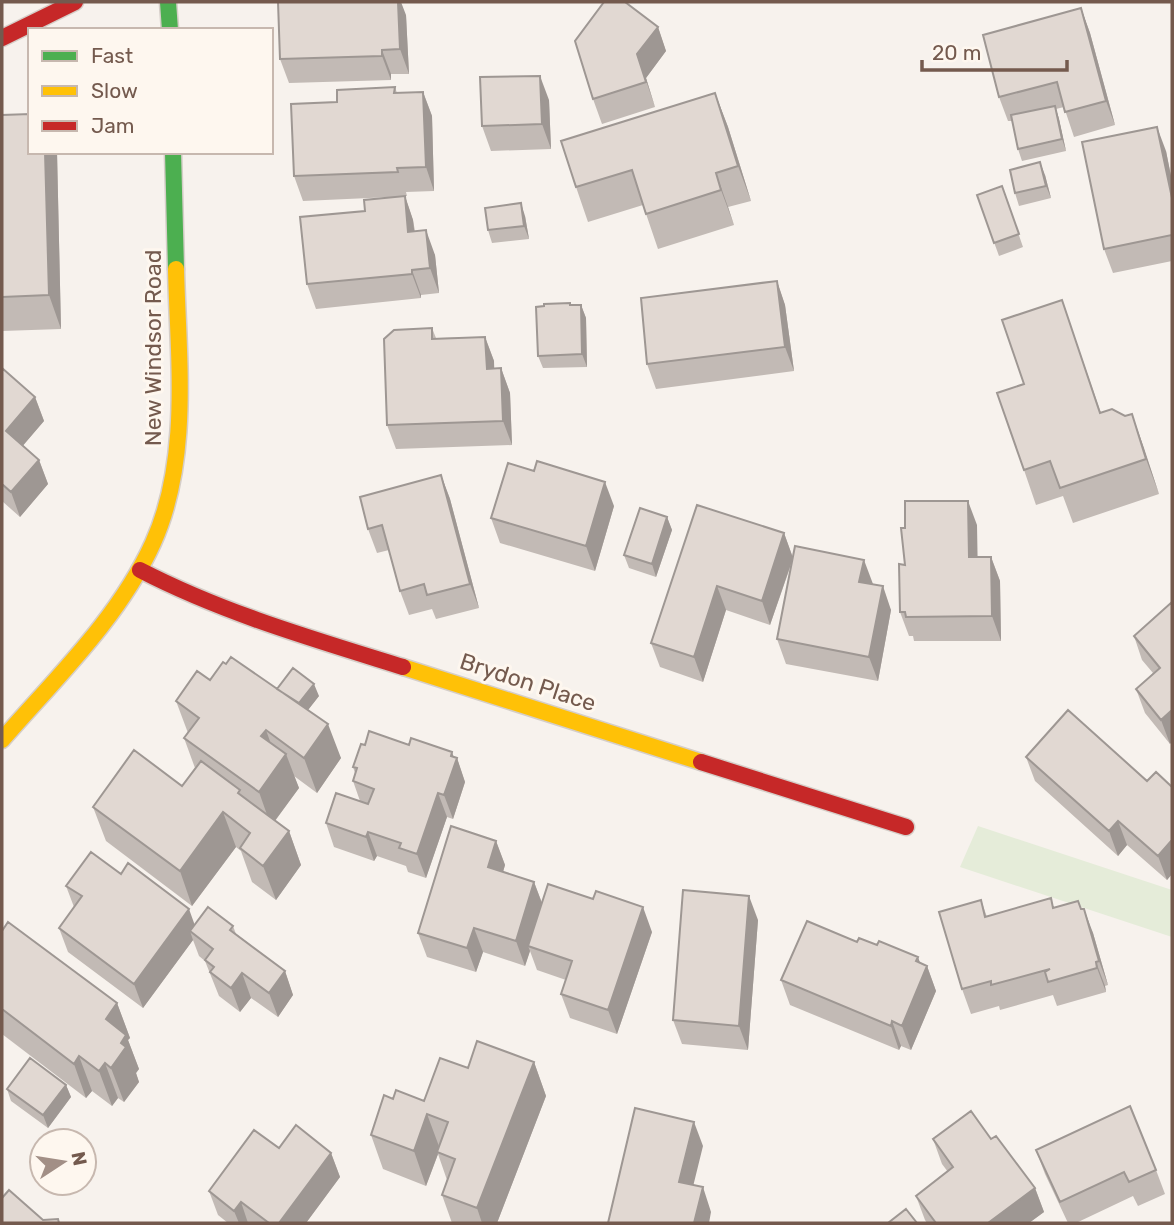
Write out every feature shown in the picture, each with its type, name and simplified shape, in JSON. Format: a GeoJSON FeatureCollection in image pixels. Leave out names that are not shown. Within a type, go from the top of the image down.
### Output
{"type":"FeatureCollection","features":[{"type":"Feature","properties":{"kind":"street"},"geometry":{"type":"LineString","coordinates":[[2,38],[75,2]]}},
{"type":"Feature","properties":{"kind":"street"},"geometry":{"type":"LineString","coordinates":[[168,2],[170,28]]}},
{"type":"Feature","properties":{"kind":"street","name":"New Windsor Road"},"geometry":{"type":"LineString","coordinates":[[2,740],[103,621],[140,570],[159,527],[177,451],[179,400],[173,154]]}},
{"type":"Feature","properties":{"kind":"street","name":"Brydon Place"},"geometry":{"type":"LineString","coordinates":[[140,570],[186,594],[258,621],[906,827]]}},
{"type":"Feature","properties":{"kind":"green space"},"geometry":{"type":"Polygon","coordinates":[[[978,826],[1172,890],[1172,937],[960,867],[978,826]]]}},
{"type":"Feature","properties":{"kind":"building"},"geometry":{"type":"Polygon","coordinates":[[[278,2],[398,2],[400,49],[382,50],[382,56],[280,59],[278,2]]]}},
{"type":"Feature","properties":{"kind":"building"},"geometry":{"type":"Polygon","coordinates":[[[604,2],[625,2],[658,27],[637,54],[646,82],[593,99],[575,41],[604,2]]]}},
{"type":"Feature","properties":{"kind":"building"},"geometry":{"type":"Polygon","coordinates":[[[1081,8],[1106,101],[1065,112],[1057,82],[999,97],[983,35],[1081,8]]]}},
{"type":"Feature","properties":{"kind":"building"},"geometry":{"type":"Polygon","coordinates":[[[540,76],[542,124],[482,126],[480,77],[540,76]]]}},
{"type":"Feature","properties":{"kind":"building"},"geometry":{"type":"Polygon","coordinates":[[[395,87],[394,93],[423,92],[426,167],[397,168],[398,172],[294,176],[291,104],[337,102],[337,90],[395,87]]]}},
{"type":"Feature","properties":{"kind":"building"},"geometry":{"type":"Polygon","coordinates":[[[715,93],[738,166],[716,173],[721,190],[646,214],[632,170],[576,187],[561,141],[715,93]]]}},
{"type":"Feature","properties":{"kind":"building"},"geometry":{"type":"Polygon","coordinates":[[[1055,106],[1062,139],[1018,149],[1011,115],[1055,106]]]}},
{"type":"Feature","properties":{"kind":"building"},"geometry":{"type":"Polygon","coordinates":[[[28,114],[28,154],[45,154],[49,295],[2,297],[2,115],[28,114]]]}},
{"type":"Feature","properties":{"kind":"building"},"geometry":{"type":"Polygon","coordinates":[[[1157,127],[1172,198],[1172,235],[1104,249],[1082,142],[1157,127]]]}},
{"type":"Feature","properties":{"kind":"building"},"geometry":{"type":"Polygon","coordinates":[[[1040,162],[1046,186],[1015,193],[1010,170],[1040,162]]]}},
{"type":"Feature","properties":{"kind":"building"},"geometry":{"type":"Polygon","coordinates":[[[1002,186],[1019,234],[994,243],[977,195],[1002,186]]]}},
{"type":"Feature","properties":{"kind":"building"},"geometry":{"type":"Polygon","coordinates":[[[405,196],[408,232],[426,230],[430,268],[412,270],[412,274],[307,284],[300,217],[365,211],[364,200],[405,196]]]}},
{"type":"Feature","properties":{"kind":"building"},"geometry":{"type":"Polygon","coordinates":[[[521,203],[524,226],[488,230],[485,208],[521,203]]]}},
{"type":"Feature","properties":{"kind":"building"},"geometry":{"type":"Polygon","coordinates":[[[777,281],[785,347],[647,364],[641,298],[777,281]]]}},
{"type":"Feature","properties":{"kind":"building"},"geometry":{"type":"Polygon","coordinates":[[[1062,300],[1100,413],[1112,409],[1125,416],[1132,414],[1146,459],[1060,488],[1050,461],[1024,470],[997,393],[1024,384],[1002,320],[1062,300]]]}},
{"type":"Feature","properties":{"kind":"building"},"geometry":{"type":"Polygon","coordinates":[[[570,303],[581,305],[582,354],[538,356],[536,307],[570,303]]]}},
{"type":"Feature","properties":{"kind":"building"},"geometry":{"type":"Polygon","coordinates":[[[432,328],[432,339],[485,337],[487,369],[501,368],[503,421],[387,425],[384,339],[394,330],[432,328]]]}},
{"type":"Feature","properties":{"kind":"building"},"geometry":{"type":"Polygon","coordinates":[[[2,368],[35,397],[6,431],[39,460],[11,492],[2,484],[2,368]]]}},
{"type":"Feature","properties":{"kind":"building"},"geometry":{"type":"Polygon","coordinates":[[[537,461],[605,482],[586,546],[491,518],[508,463],[534,471],[537,461]]]}},
{"type":"Feature","properties":{"kind":"building"},"geometry":{"type":"Polygon","coordinates":[[[441,475],[470,584],[427,595],[424,584],[400,591],[382,525],[368,529],[360,497],[441,475]]]}},
{"type":"Feature","properties":{"kind":"building"},"geometry":{"type":"Polygon","coordinates":[[[905,501],[968,501],[969,557],[991,557],[992,616],[906,617],[905,612],[900,612],[899,564],[905,565],[901,528],[905,528],[905,501]]]}},
{"type":"Feature","properties":{"kind":"building"},"geometry":{"type":"Polygon","coordinates":[[[697,505],[784,533],[762,601],[717,586],[694,657],[651,643],[697,505]]]}},
{"type":"Feature","properties":{"kind":"building"},"geometry":{"type":"Polygon","coordinates":[[[640,508],[667,517],[652,564],[624,555],[640,508]]]}},
{"type":"Feature","properties":{"kind":"building"},"geometry":{"type":"Polygon","coordinates":[[[795,546],[864,560],[859,582],[883,586],[869,657],[777,639],[795,546]]]}},
{"type":"Feature","properties":{"kind":"building"},"geometry":{"type":"Polygon","coordinates":[[[1172,602],[1172,710],[1161,720],[1136,689],[1160,668],[1134,636],[1172,602]]]}},
{"type":"Feature","properties":{"kind":"building"},"geometry":{"type":"Polygon","coordinates":[[[231,657],[328,724],[304,758],[266,730],[261,736],[286,754],[259,792],[184,738],[199,718],[176,701],[197,671],[210,680],[223,662],[226,664],[231,657]]]}},
{"type":"Feature","properties":{"kind":"building"},"geometry":{"type":"Polygon","coordinates":[[[293,668],[314,684],[299,703],[277,689],[293,668]]]}},
{"type":"Feature","properties":{"kind":"building"},"geometry":{"type":"Polygon","coordinates":[[[1068,710],[1147,781],[1156,772],[1172,787],[1172,840],[1158,856],[1118,821],[1109,831],[1026,757],[1068,710]]]}},
{"type":"Feature","properties":{"kind":"building"},"geometry":{"type":"Polygon","coordinates":[[[369,731],[409,745],[411,738],[452,752],[451,756],[457,758],[444,795],[438,793],[417,854],[399,848],[401,843],[368,832],[366,837],[326,823],[336,793],[368,804],[374,789],[353,781],[357,768],[353,767],[369,731]]]}},
{"type":"Feature","properties":{"kind":"building"},"geometry":{"type":"Polygon","coordinates":[[[134,750],[182,786],[201,761],[289,831],[263,866],[240,848],[250,833],[223,812],[180,871],[93,807],[134,750]]]}},
{"type":"Feature","properties":{"kind":"building"},"geometry":{"type":"Polygon","coordinates":[[[451,826],[496,841],[488,867],[534,882],[516,941],[474,928],[467,948],[418,933],[451,826]]]}},
{"type":"Feature","properties":{"kind":"building"},"geometry":{"type":"Polygon","coordinates":[[[91,852],[121,874],[128,863],[189,909],[134,984],[59,928],[82,896],[66,886],[91,852]]]}},
{"type":"Feature","properties":{"kind":"building"},"geometry":{"type":"Polygon","coordinates":[[[548,884],[593,899],[596,891],[643,907],[608,1010],[561,994],[572,961],[528,946],[548,884]]]}},
{"type":"Feature","properties":{"kind":"building"},"geometry":{"type":"Polygon","coordinates":[[[683,890],[749,896],[739,1026],[673,1020],[683,890]]]}},
{"type":"Feature","properties":{"kind":"building"},"geometry":{"type":"Polygon","coordinates":[[[1051,898],[1053,908],[1078,901],[1081,909],[1084,909],[1099,961],[1096,962],[1097,968],[1048,982],[1045,972],[1050,969],[991,985],[991,981],[962,989],[939,912],[981,900],[985,917],[1051,898]]]}},
{"type":"Feature","properties":{"kind":"building"},"geometry":{"type":"Polygon","coordinates":[[[208,907],[233,926],[230,930],[285,971],[269,993],[242,973],[231,988],[210,972],[214,967],[205,960],[213,949],[190,931],[208,907]]]}},
{"type":"Feature","properties":{"kind":"building"},"geometry":{"type":"Polygon","coordinates":[[[807,921],[857,942],[859,938],[877,945],[879,941],[918,957],[916,961],[927,966],[902,1026],[892,1021],[891,1026],[781,980],[807,921]]]}},
{"type":"Feature","properties":{"kind":"building"},"geometry":{"type":"Polygon","coordinates":[[[8,922],[117,1003],[106,1019],[126,1035],[121,1043],[126,1047],[111,1068],[105,1063],[99,1071],[79,1056],[74,1064],[2,1009],[2,931],[8,922]]]}},
{"type":"Feature","properties":{"kind":"building"},"geometry":{"type":"Polygon","coordinates":[[[477,1041],[534,1062],[477,1208],[442,1195],[455,1159],[437,1152],[448,1122],[427,1114],[414,1151],[371,1135],[384,1095],[393,1099],[396,1090],[424,1101],[440,1058],[468,1068],[477,1041]]]}},
{"type":"Feature","properties":{"kind":"building"},"geometry":{"type":"Polygon","coordinates":[[[30,1058],[66,1085],[43,1115],[7,1089],[30,1058]]]}},
{"type":"Feature","properties":{"kind":"building"},"geometry":{"type":"Polygon","coordinates":[[[1130,1106],[1156,1170],[1129,1182],[1124,1172],[1060,1202],[1036,1150],[1130,1106]]]}},
{"type":"Feature","properties":{"kind":"building"},"geometry":{"type":"Polygon","coordinates":[[[635,1108],[694,1122],[679,1182],[703,1187],[694,1223],[608,1223],[635,1108]]]}},
{"type":"Feature","properties":{"kind":"building"},"geometry":{"type":"Polygon","coordinates":[[[971,1111],[991,1139],[996,1136],[1035,1188],[988,1223],[936,1223],[916,1196],[953,1167],[933,1139],[971,1111]]]}},
{"type":"Feature","properties":{"kind":"building"},"geometry":{"type":"Polygon","coordinates":[[[296,1125],[331,1153],[279,1223],[269,1223],[241,1202],[234,1211],[209,1191],[254,1130],[279,1148],[296,1125]]]}},
{"type":"Feature","properties":{"kind":"building"},"geometry":{"type":"Polygon","coordinates":[[[9,1190],[43,1220],[58,1219],[59,1223],[2,1223],[2,1198],[9,1190]]]}},
{"type":"Feature","properties":{"kind":"building"},"geometry":{"type":"Polygon","coordinates":[[[906,1209],[917,1223],[888,1223],[906,1209]]]}},
{"type":"Feature","properties":{"kind":"traffic: fast"},"geometry":{"type":"LineString","coordinates":[[168,2],[170,28]]}},
{"type":"Feature","properties":{"kind":"traffic: fast"},"geometry":{"type":"LineString","coordinates":[[173,154],[176,269]]}},
{"type":"Feature","properties":{"kind":"traffic: slow"},"geometry":{"type":"LineString","coordinates":[[2,740],[85,646],[123,597],[153,543],[165,511],[178,443],[180,408],[176,269]]}},
{"type":"Feature","properties":{"kind":"traffic: slow"},"geometry":{"type":"LineString","coordinates":[[403,667],[701,762]]}},
{"type":"Feature","properties":{"kind":"traffic: jam"},"geometry":{"type":"LineString","coordinates":[[2,38],[75,2]]}},
{"type":"Feature","properties":{"kind":"traffic: jam"},"geometry":{"type":"LineString","coordinates":[[140,570],[236,612],[403,667]]}},
{"type":"Feature","properties":{"kind":"traffic: jam"},"geometry":{"type":"LineString","coordinates":[[701,762],[906,827]]}}]}
